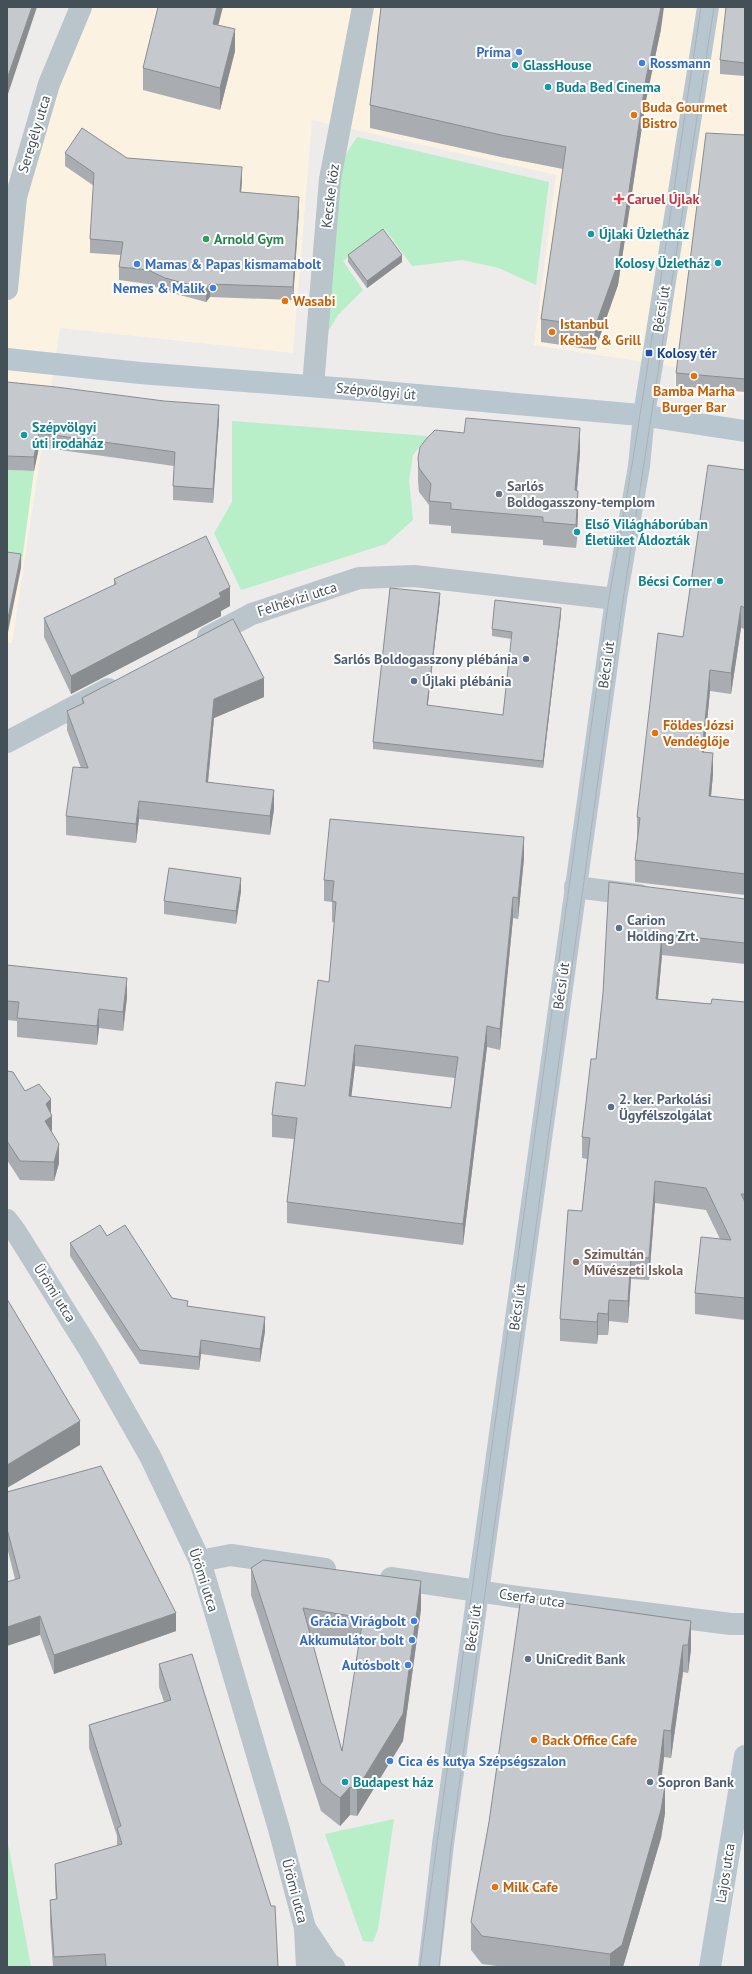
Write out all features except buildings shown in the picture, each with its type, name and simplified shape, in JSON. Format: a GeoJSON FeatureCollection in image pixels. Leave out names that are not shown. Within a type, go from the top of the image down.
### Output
{"type":"FeatureCollection","features":[{"type":"Feature","properties":{"kind":"street","name":"Seregély utca"},"geometry":{"type":"LineString","coordinates":[[7,289],[16,197],[49,84],[80,7]]}},
{"type":"Feature","properties":{"kind":"street","name":"Kecske köz"},"geometry":{"type":"LineString","coordinates":[[313,386],[330,179],[363,7]]}},
{"type":"Feature","properties":{"kind":"street","name":"Bécsi út"},"geometry":{"type":"LineString","coordinates":[[429,1967],[444,1836],[575,887],[616,599],[639,466],[644,416],[708,7]]}},
{"type":"Feature","properties":{"kind":"street","name":"Szépvölgyi út"},"geometry":{"type":"LineString","coordinates":[[7,359],[140,373],[313,386],[644,416],[745,431]]}},
{"type":"Feature","properties":{"kind":"street","name":"Felhévízi utca"},"geometry":{"type":"LineString","coordinates":[[188,647],[252,614],[359,578],[406,576],[616,599]]}},
{"type":"Feature","properties":{"kind":"street"},"geometry":{"type":"LineString","coordinates":[[7,742],[125,680]]}},
{"type":"Feature","properties":{"kind":"street"},"geometry":{"type":"LineString","coordinates":[[575,887],[661,898]]}},
{"type":"Feature","properties":{"kind":"street","name":"Ürömi utca"},"geometry":{"type":"LineString","coordinates":[[7,1220],[16,1232],[96,1361],[150,1456],[200,1561],[279,1829],[305,1928],[329,1964],[334,1967]]}},
{"type":"Feature","properties":{"kind":"street"},"geometry":{"type":"LineString","coordinates":[[200,1561],[231,1555],[348,1572]]}},
{"type":"Feature","properties":{"kind":"street","name":"Cserfa utca"},"geometry":{"type":"LineString","coordinates":[[371,1575],[478,1591],[731,1624],[745,1624]]}},
{"type":"Feature","properties":{"kind":"street","name":"Lajos utca"},"geometry":{"type":"LineString","coordinates":[[710,1967],[745,1756]]}},
{"type":"Feature","properties":{"kind":"street"},"geometry":{"type":"LineString","coordinates":[[305,1928],[307,1967]]}},
{"type":"Feature","properties":{"kind":"shaded area"},"geometry":{"type":"Polygon","coordinates":[[[81,7],[745,7],[745,395],[674,389],[675,367],[534,345],[556,175],[312,120],[293,353],[60,328],[12,643],[7,643],[7,176],[21,177],[81,7]]]}},
{"type":"Feature","properties":{"kind":"green space"},"geometry":{"type":"Polygon","coordinates":[[[357,137],[549,182],[536,285],[499,268],[463,260],[412,266],[385,229],[343,261],[363,290],[338,315],[326,335],[339,165],[357,137]]]}},
{"type":"Feature","properties":{"kind":"green space"},"geometry":{"type":"Polygon","coordinates":[[[232,421],[428,436],[413,455],[409,480],[413,520],[386,544],[241,590],[214,533],[232,502],[232,421]]]}},
{"type":"Feature","properties":{"kind":"green space"},"geometry":{"type":"Polygon","coordinates":[[[7,470],[34,471],[21,568],[7,566],[7,470]]]}},
{"type":"Feature","properties":{"kind":"green space"},"geometry":{"type":"Polygon","coordinates":[[[394,1819],[378,1929],[373,1942],[363,1941],[325,1834],[394,1819]]]}},
{"type":"Feature","properties":{"kind":"green space"},"geometry":{"type":"Polygon","coordinates":[[[7,1838],[31,1967],[7,1967],[7,1838]]]}},
{"type":"Feature","properties":{"kind":"tram line"},"geometry":{"type":"LineString","coordinates":[[420,1967],[609,598],[646,377],[701,7]]}},
{"type":"Feature","properties":{"kind":"tram line"},"geometry":{"type":"LineString","coordinates":[[439,1967],[451,1846],[482,1615],[623,600],[714,7]]}},
{"type":"Feature","properties":{"kind":"place","name":"Príma"},"geometry":{"type":"Point","coordinates":[519,52]}},
{"type":"Feature","properties":{"kind":"place","name":"Rossmann"},"geometry":{"type":"Point","coordinates":[642,63]}},
{"type":"Feature","properties":{"kind":"place","name":"GlassHouse"},"geometry":{"type":"Point","coordinates":[515,65]}},
{"type":"Feature","properties":{"kind":"place","name":"Buda Bed Cinema"},"geometry":{"type":"Point","coordinates":[548,87]}},
{"type":"Feature","properties":{"kind":"place","name":"Buda Gourmet Bistro"},"geometry":{"type":"Point","coordinates":[634,115]}},
{"type":"Feature","properties":{"kind":"place","name":"Caruel Újlak"},"geometry":{"type":"Point","coordinates":[619,199]}},
{"type":"Feature","properties":{"kind":"place","name":"Újlaki Üzletház"},"geometry":{"type":"Point","coordinates":[591,234]}},
{"type":"Feature","properties":{"kind":"place","name":"Arnold Gym"},"geometry":{"type":"Point","coordinates":[206,239]}},
{"type":"Feature","properties":{"kind":"place","name":"Kolosy Üzletház"},"geometry":{"type":"Point","coordinates":[718,263]}},
{"type":"Feature","properties":{"kind":"place","name":"Mamas & Papas kismamabolt"},"geometry":{"type":"Point","coordinates":[137,264]}},
{"type":"Feature","properties":{"kind":"place","name":"Nemes & Malik"},"geometry":{"type":"Point","coordinates":[213,288]}},
{"type":"Feature","properties":{"kind":"place","name":"Wasabi"},"geometry":{"type":"Point","coordinates":[285,301]}},
{"type":"Feature","properties":{"kind":"place","name":"Istanbul Kebab & Grill"},"geometry":{"type":"Point","coordinates":[552,332]}},
{"type":"Feature","properties":{"kind":"place","name":"Kolosy tér"},"geometry":{"type":"Point","coordinates":[649,353]}},
{"type":"Feature","properties":{"kind":"place","name":"Bamba Marha Burger Bar"},"geometry":{"type":"Point","coordinates":[694,376]}},
{"type":"Feature","properties":{"kind":"place","name":"Szépvölgyi úti irodaház"},"geometry":{"type":"Point","coordinates":[24,435]}},
{"type":"Feature","properties":{"kind":"place","name":"Sarlós Boldogasszony-templom"},"geometry":{"type":"Point","coordinates":[499,494]}},
{"type":"Feature","properties":{"kind":"place","name":"Első Világháborúban Életüket Áldozták"},"geometry":{"type":"Point","coordinates":[577,532]}},
{"type":"Feature","properties":{"kind":"place","name":"Bécsi Corner"},"geometry":{"type":"Point","coordinates":[720,581]}},
{"type":"Feature","properties":{"kind":"place","name":"Sarlós Boldogasszony plébánia"},"geometry":{"type":"Point","coordinates":[526,659]}},
{"type":"Feature","properties":{"kind":"place","name":"Újlaki plébánia"},"geometry":{"type":"Point","coordinates":[414,681]}},
{"type":"Feature","properties":{"kind":"place","name":"Földes Józsi Vendéglője"},"geometry":{"type":"Point","coordinates":[655,733]}},
{"type":"Feature","properties":{"kind":"place","name":"Carion Holding Zrt."},"geometry":{"type":"Point","coordinates":[619,928]}},
{"type":"Feature","properties":{"kind":"place","name":"2. ker. Parkolási Ügyfélszolgálat"},"geometry":{"type":"Point","coordinates":[611,1107]}},
{"type":"Feature","properties":{"kind":"place","name":"Szimultán Művészeti Iskola"},"geometry":{"type":"Point","coordinates":[576,1262]}},
{"type":"Feature","properties":{"kind":"place","name":"Grácia Virágbolt"},"geometry":{"type":"Point","coordinates":[414,1621]}},
{"type":"Feature","properties":{"kind":"place","name":"Akkumulátor bolt"},"geometry":{"type":"Point","coordinates":[412,1640]}},
{"type":"Feature","properties":{"kind":"place","name":"UniCredit Bank"},"geometry":{"type":"Point","coordinates":[528,1659]}},
{"type":"Feature","properties":{"kind":"place","name":"Autósbolt"},"geometry":{"type":"Point","coordinates":[408,1665]}},
{"type":"Feature","properties":{"kind":"place","name":"Back Office Cafe"},"geometry":{"type":"Point","coordinates":[534,1740]}},
{"type":"Feature","properties":{"kind":"place","name":"Cica és kutya Szépségszalon"},"geometry":{"type":"Point","coordinates":[390,1761]}},
{"type":"Feature","properties":{"kind":"place","name":"Budapest ház"},"geometry":{"type":"Point","coordinates":[345,1782]}},
{"type":"Feature","properties":{"kind":"place","name":"Sopron Bank"},"geometry":{"type":"Point","coordinates":[650,1782]}},
{"type":"Feature","properties":{"kind":"place","name":"Milk Cafe"},"geometry":{"type":"Point","coordinates":[495,1887]}}]}
